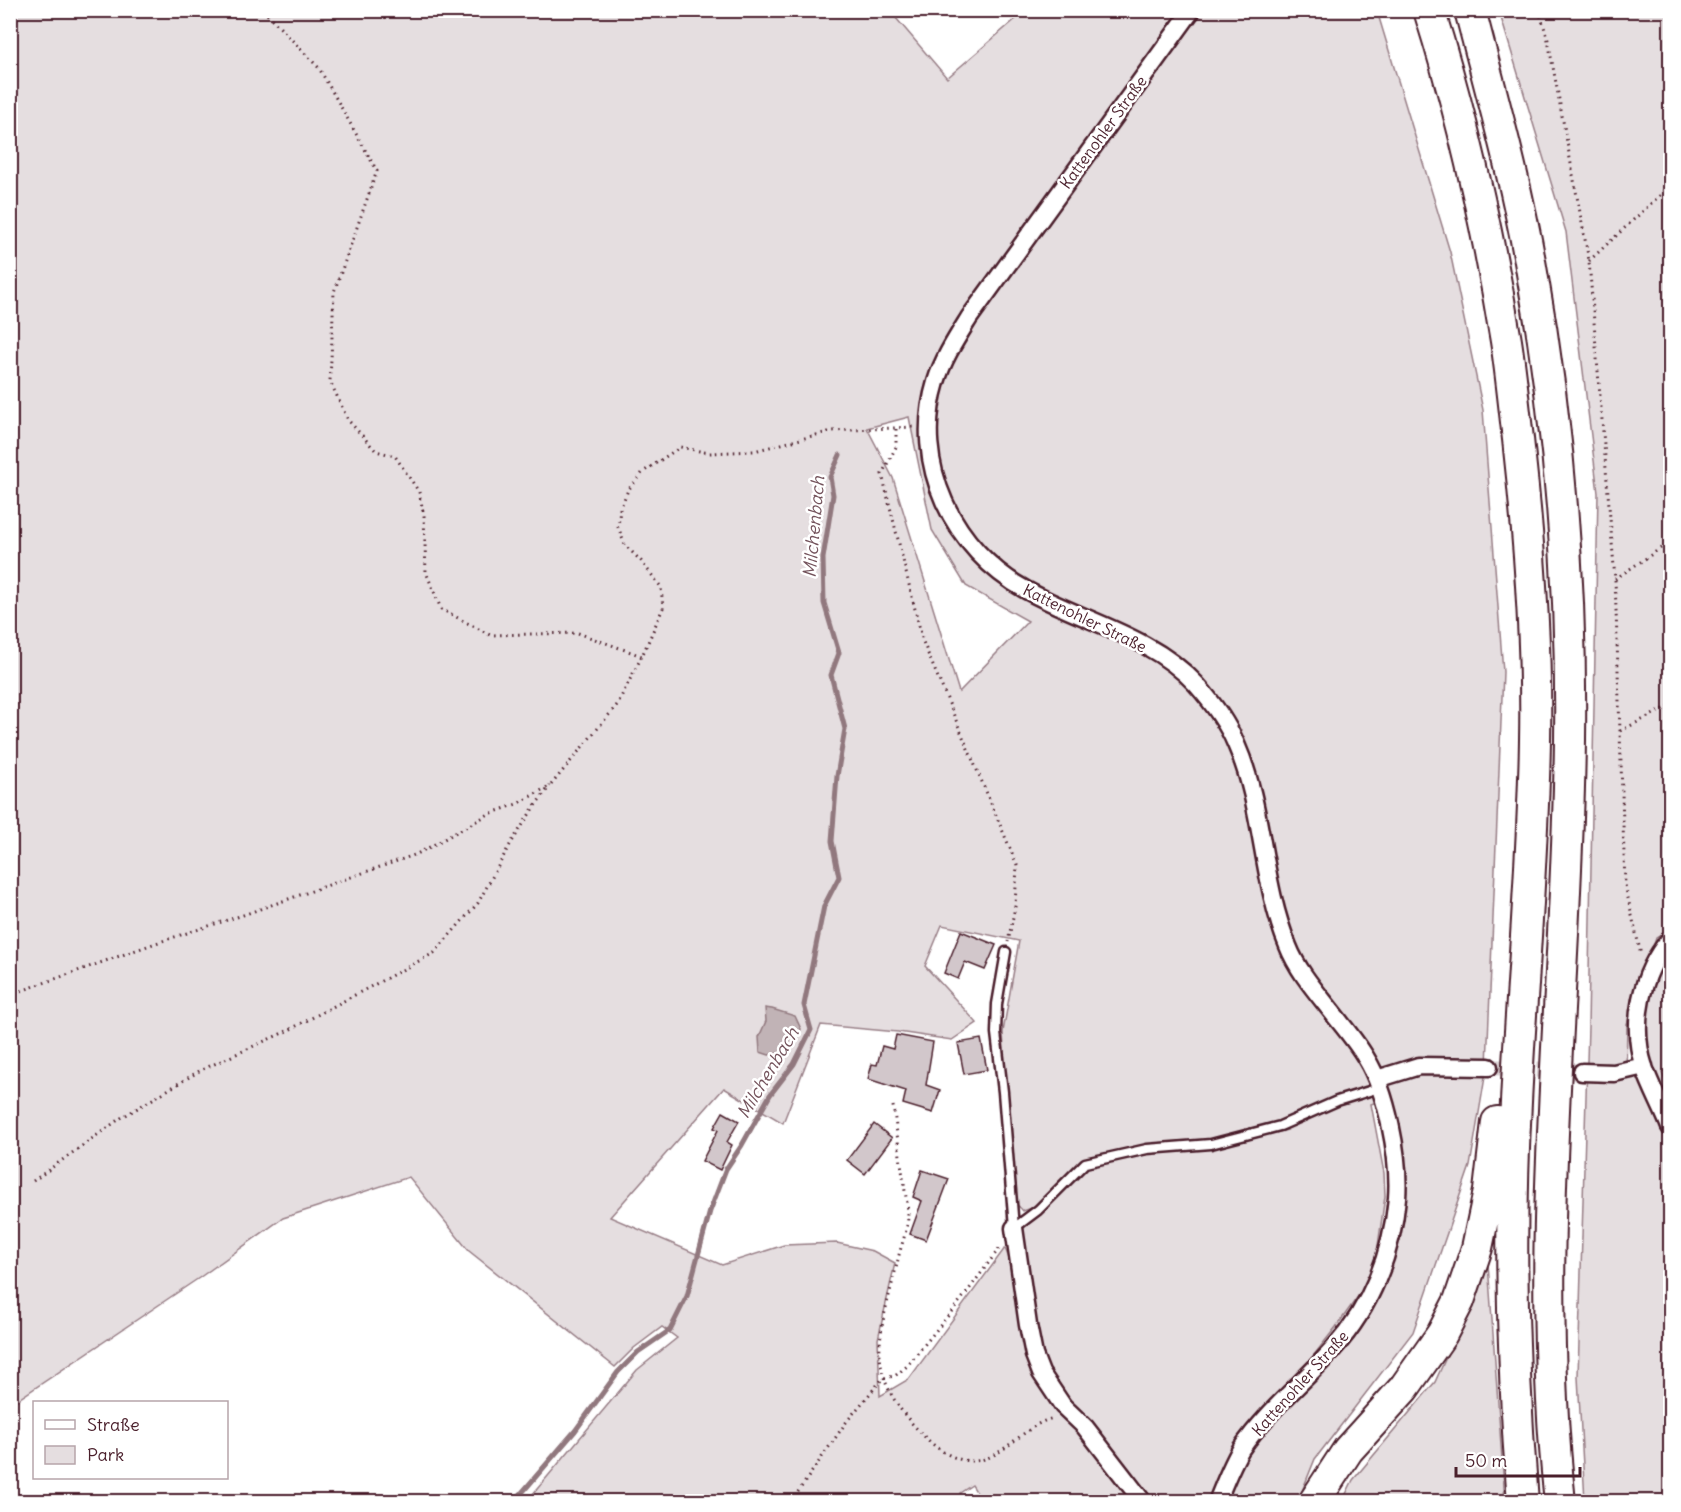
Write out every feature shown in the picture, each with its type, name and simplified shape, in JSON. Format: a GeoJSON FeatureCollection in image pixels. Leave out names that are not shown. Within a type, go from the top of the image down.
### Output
{"type":"FeatureCollection","features":[{"type":"Feature","properties":{"kind":"highway"},"geometry":{"type":"LineString","coordinates":[[1429,10],[1472,164],[1500,309],[1506,342],[1527,525],[1534,663],[1535,740],[1513,1197],[1512,1300],[1523,1502]]}},
{"type":"Feature","properties":{"kind":"highway"},"geometry":{"type":"LineString","coordinates":[[1470,10],[1508,156],[1531,267],[1547,374],[1564,536],[1570,664],[1568,855],[1552,1113],[1548,1296],[1551,1384],[1560,1502]]}},
{"type":"Feature","properties":{"kind":"highway"},"geometry":{"type":"LineString","coordinates":[[1314,1502],[1348,1450],[1404,1388],[1442,1334],[1459,1301],[1477,1248],[1489,1191],[1504,1053],[1521,1022]]}},
{"type":"Feature","properties":{"kind":"street","name":"Kattenohler Straße"},"geometry":{"type":"LineString","coordinates":[[1191,10],[969,318],[942,365],[931,405],[929,425],[933,470],[943,501],[951,518],[973,548],[997,571],[1025,590],[1127,636],[1166,659],[1194,682],[1221,716],[1243,761],[1271,896],[1290,952],[1365,1056],[1378,1084],[1394,1142],[1397,1195],[1393,1228],[1378,1280],[1365,1305],[1334,1348],[1276,1406],[1243,1447],[1217,1502]]}},
{"type":"Feature","properties":{"kind":"street"},"geometry":{"type":"LineString","coordinates":[[1671,939],[1651,968],[1643,987],[1639,1007],[1639,1042],[1644,1066],[1671,1127]]}},
{"type":"Feature","properties":{"kind":"street"},"geometry":{"type":"LineString","coordinates":[[1378,1084],[1419,1066],[1489,1067]]}},
{"type":"Feature","properties":{"kind":"street"},"geometry":{"type":"LineString","coordinates":[[1582,1072],[1614,1073],[1644,1066]]}},
{"type":"Feature","properties":{"kind":"street"},"geometry":{"type":"LineString","coordinates":[[1014,1228],[1034,1355],[1041,1373],[1050,1389],[1105,1451],[1143,1502]]}},
{"type":"Feature","properties":{"kind":"lane"},"geometry":{"type":"LineString","coordinates":[[1006,952],[996,1033],[1014,1228],[1038,1210],[1085,1163],[1147,1149],[1211,1144],[1280,1126],[1378,1084]]}},
{"type":"Feature","properties":{"kind":"path"},"geometry":{"type":"LineString","coordinates":[[263,10],[319,68],[377,171],[334,292],[330,381],[348,420],[376,451],[395,456],[419,492],[424,516],[426,572],[441,609],[490,635],[578,633],[642,656]]}},
{"type":"Feature","properties":{"kind":"path"},"geometry":{"type":"LineString","coordinates":[[1539,10],[1548,40],[1589,261],[1615,579],[1625,885],[1639,952],[1651,968]]}},
{"type":"Feature","properties":{"kind":"path"},"geometry":{"type":"LineString","coordinates":[[1589,261],[1671,186]]}},
{"type":"Feature","properties":{"kind":"path"},"geometry":{"type":"LineString","coordinates":[[33,1181],[121,1118],[201,1070],[287,1031],[434,953],[478,903],[534,807],[617,705],[642,656],[663,608],[661,586],[625,545],[618,528],[620,509],[628,490],[643,472],[680,447],[709,453],[754,452],[832,431],[896,429],[896,447],[882,474],[923,642],[1017,865],[1015,907],[1006,952]]}},
{"type":"Feature","properties":{"kind":"path"},"geometry":{"type":"LineString","coordinates":[[1615,579],[1671,542]]}},
{"type":"Feature","properties":{"kind":"path"},"geometry":{"type":"LineString","coordinates":[[1620,731],[1671,706]]}},
{"type":"Feature","properties":{"kind":"path"},"geometry":{"type":"LineString","coordinates":[[10,995],[417,854],[489,814],[517,804],[551,785]]}},
{"type":"Feature","properties":{"kind":"path"},"geometry":{"type":"LineString","coordinates":[[894,1106],[908,1216],[880,1340],[879,1365],[896,1405],[924,1437],[955,1458],[964,1461],[978,1461],[990,1456],[1044,1420],[1070,1413]]}},
{"type":"Feature","properties":{"kind":"path"},"geometry":{"type":"LineString","coordinates":[[791,1502],[847,1421],[883,1378],[896,1376],[907,1366],[965,1295],[1014,1228]]}},
{"type":"Feature","properties":{"kind":"green space"},"geometry":{"type":"Polygon","coordinates":[[[11,11],[890,11],[947,78],[1025,11],[1377,11],[1450,252],[1483,410],[1503,672],[1487,1065],[1470,1166],[1413,1332],[1315,1459],[1298,1501],[1217,1501],[1233,1464],[1365,1305],[1397,1195],[1382,1100],[1371,1104],[1384,1173],[1385,1196],[1374,1274],[1280,1398],[1232,1454],[1207,1501],[1148,1501],[1045,1371],[1014,1230],[1041,1213],[1087,1167],[1149,1154],[1212,1148],[1287,1130],[1279,1123],[1210,1141],[1084,1161],[1035,1207],[1023,1211],[1013,1200],[1003,1032],[1019,941],[942,925],[925,966],[977,1023],[952,1040],[898,1032],[821,1025],[783,1123],[724,1088],[610,1217],[722,1265],[784,1245],[837,1243],[873,1251],[895,1263],[878,1339],[880,1396],[909,1379],[1005,1248],[1016,1277],[1030,1356],[1139,1501],[982,1501],[972,1485],[960,1493],[959,1502],[527,1501],[637,1370],[677,1338],[662,1327],[634,1348],[615,1367],[469,1251],[409,1177],[283,1218],[199,1278],[11,1404],[11,11]],[[909,417],[867,428],[893,478],[959,692],[1028,621],[966,586],[932,530],[909,417]]]}},
{"type":"Feature","properties":{"kind":"green space"},"geometry":{"type":"Polygon","coordinates":[[[1499,11],[1670,11],[1670,930],[1656,938],[1627,1024],[1626,1076],[1640,1077],[1670,1149],[1670,1501],[1585,1501],[1578,1377],[1588,1027],[1598,493],[1566,232],[1499,11]]]}},
{"type":"Feature","properties":{"kind":"green space"},"geometry":{"type":"Polygon","coordinates":[[[1670,939],[1670,1068],[1662,1073],[1670,1093],[1670,1127],[1639,1042],[1639,1007],[1670,939]]]}},
{"type":"Feature","properties":{"kind":"green space"},"geometry":{"type":"Polygon","coordinates":[[[1488,1264],[1505,1501],[1342,1502],[1353,1480],[1435,1382],[1488,1264]]]}},
{"type":"Feature","properties":{"kind":"shaded area"},"geometry":{"type":"Polygon","coordinates":[[[765,1008],[795,1016],[801,1029],[789,1051],[769,1055],[760,1052],[759,1037],[766,1021],[765,1008]]]}},
{"type":"Feature","properties":{"kind":"building"},"geometry":{"type":"Polygon","coordinates":[[[961,931],[996,945],[985,970],[965,962],[958,979],[944,973],[961,931]]]}},
{"type":"Feature","properties":{"kind":"building"},"geometry":{"type":"Polygon","coordinates":[[[896,1035],[933,1042],[926,1085],[940,1090],[933,1113],[903,1104],[906,1091],[868,1079],[872,1064],[877,1065],[882,1046],[893,1049],[896,1035]]]}},
{"type":"Feature","properties":{"kind":"building"},"geometry":{"type":"Polygon","coordinates":[[[981,1039],[987,1070],[964,1074],[958,1043],[981,1039]]]}},
{"type":"Feature","properties":{"kind":"building"},"geometry":{"type":"Polygon","coordinates":[[[723,1112],[739,1121],[727,1142],[732,1145],[720,1170],[702,1161],[718,1130],[714,1128],[723,1112]]]}},
{"type":"Feature","properties":{"kind":"building"},"geometry":{"type":"Polygon","coordinates":[[[874,1124],[892,1138],[865,1174],[847,1160],[874,1124]]]}},
{"type":"Feature","properties":{"kind":"building"},"geometry":{"type":"Polygon","coordinates":[[[922,1170],[949,1179],[926,1240],[910,1234],[922,1201],[913,1197],[922,1170]]]}},
{"type":"Feature","properties":{"kind":"waterway","name":"Milchenbach"},"geometry":{"type":"LineString","coordinates":[[514,1502],[575,1431],[618,1372],[638,1352],[670,1330],[687,1296],[710,1211],[726,1169],[770,1095],[794,1064],[811,1030],[804,1005],[824,906],[839,877],[832,841],[837,776],[845,729],[831,675],[839,653],[824,603],[823,558],[833,495],[830,477],[840,455]]}},
{"type":"Feature","properties":{"kind":"tunnel"},"geometry":{"type":"LineString","coordinates":[[1489,1067],[1582,1072]]}}]}
